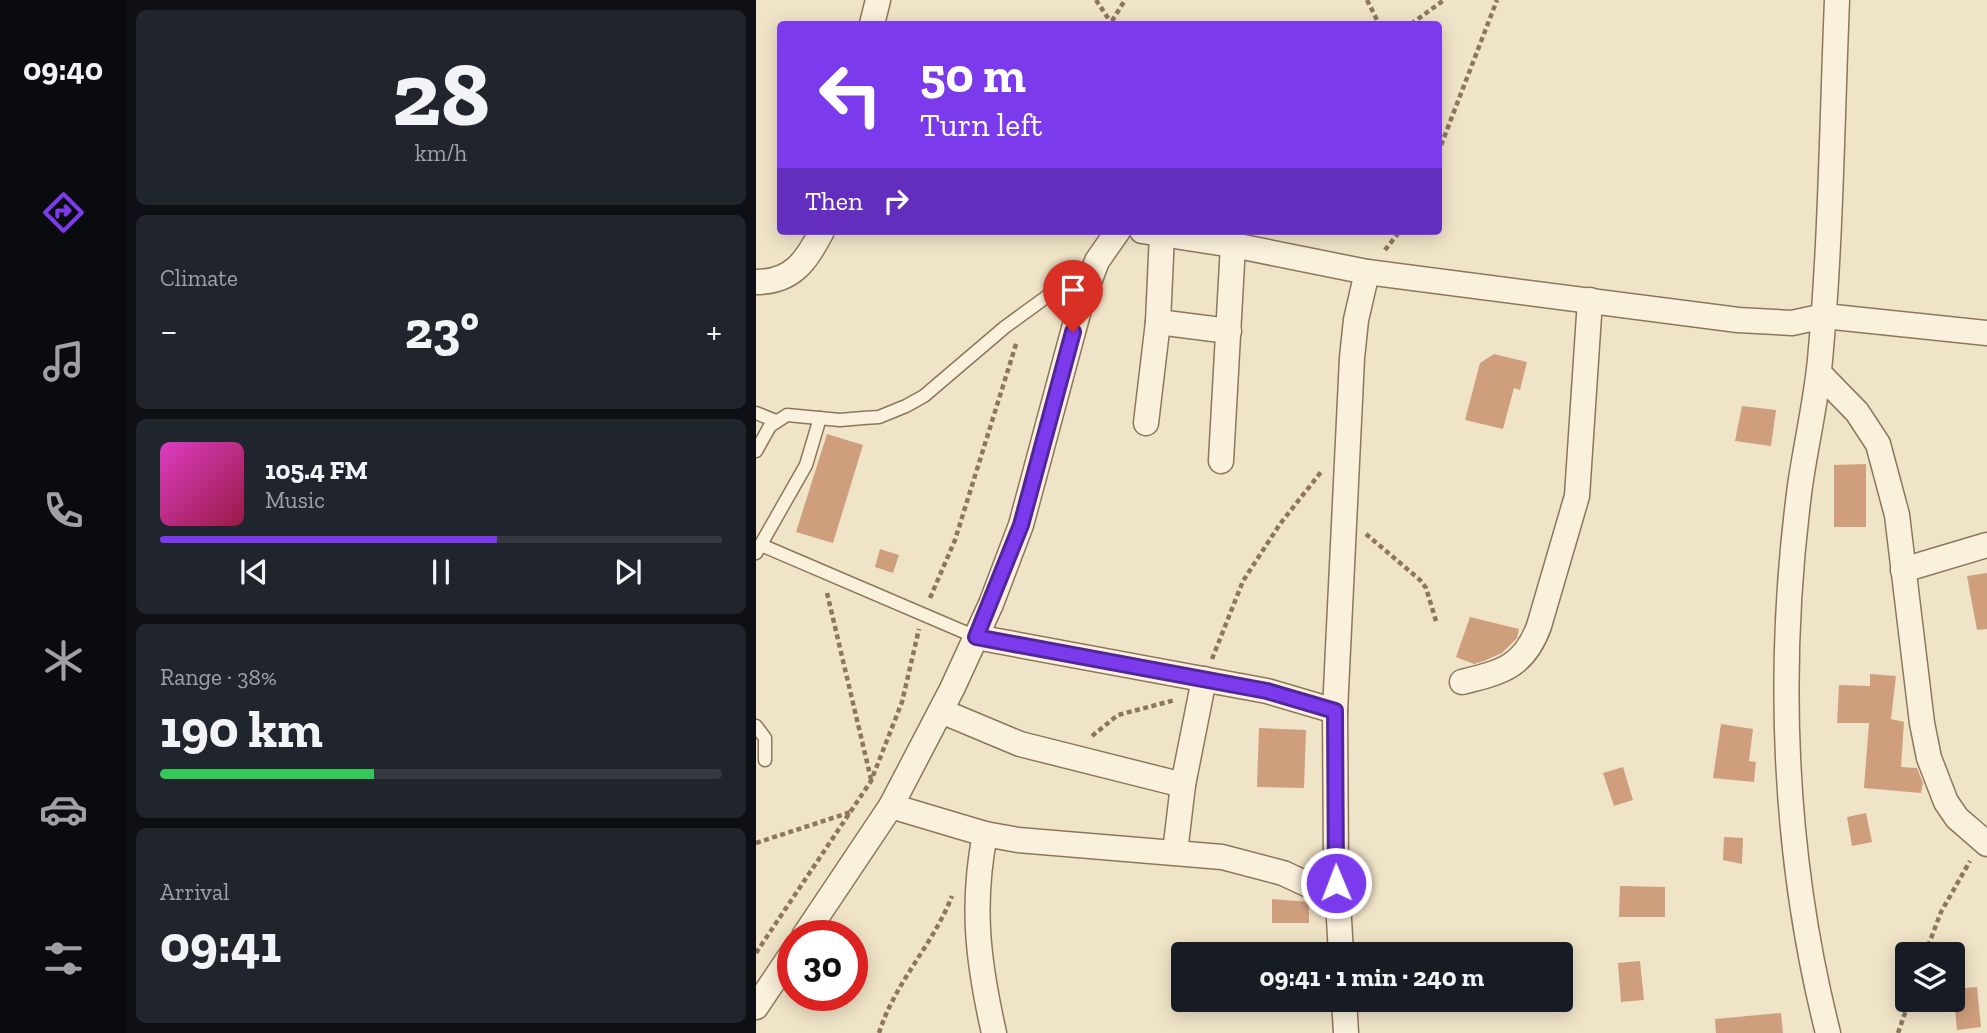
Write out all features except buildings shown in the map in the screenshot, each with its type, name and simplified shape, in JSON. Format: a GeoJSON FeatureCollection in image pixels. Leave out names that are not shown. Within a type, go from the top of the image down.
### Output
{"type":"FeatureCollection","features":[{"type":"Feature","properties":{"kind":"street"},"geometry":{"type":"LineString","coordinates":[[873,21],[878,0]]}},
{"type":"Feature","properties":{"kind":"street"},"geometry":{"type":"LineString","coordinates":[[1828,1033],[1802,914],[1786,742],[1790,607],[1798,513],[1819,373],[1824,316],[1837,0]]}},
{"type":"Feature","properties":{"kind":"street"},"geometry":{"type":"LineString","coordinates":[[756,282],[792,275],[810,253],[820,235]]}},
{"type":"Feature","properties":{"kind":"street"},"geometry":{"type":"LineString","coordinates":[[815,920],[891,806],[976,637],[1021,525],[1080,306],[1097,261],[1115,235]]}},
{"type":"Feature","properties":{"kind":"street"},"geometry":{"type":"LineString","coordinates":[[1146,423],[1158,322],[1152,235]]}},
{"type":"Feature","properties":{"kind":"street"},"geometry":{"type":"LineString","coordinates":[[1171,235],[1367,272],[1738,320],[1792,323],[1824,316],[1987,334]]}},
{"type":"Feature","properties":{"kind":"street"},"geometry":{"type":"LineString","coordinates":[[1221,461],[1233,245]]}},
{"type":"Feature","properties":{"kind":"street"},"geometry":{"type":"LineString","coordinates":[[1340,942],[1337,898],[1335,711],[1345,518],[1346,437],[1356,320],[1367,272]]}},
{"type":"Feature","properties":{"kind":"street"},"geometry":{"type":"LineString","coordinates":[[1462,682],[1494,674],[1518,661],[1532,646],[1539,626],[1577,496],[1590,300]]}},
{"type":"Feature","properties":{"kind":"street"},"geometry":{"type":"LineString","coordinates":[[1158,322],[1229,331]]}},
{"type":"Feature","properties":{"kind":"street"},"geometry":{"type":"LineString","coordinates":[[1819,373],[1857,412],[1878,444],[1898,516],[1922,723],[1937,785],[1957,818],[1985,843]]}},
{"type":"Feature","properties":{"kind":"street"},"geometry":{"type":"LineString","coordinates":[[1903,570],[1987,545]]}},
{"type":"Feature","properties":{"kind":"street"},"geometry":{"type":"LineString","coordinates":[[976,637],[1267,691],[1335,711]]}},
{"type":"Feature","properties":{"kind":"street"},"geometry":{"type":"LineString","coordinates":[[1175,852],[1183,785],[1204,679]]}},
{"type":"Feature","properties":{"kind":"street"},"geometry":{"type":"LineString","coordinates":[[941,711],[1020,744],[1183,785]]}},
{"type":"Feature","properties":{"kind":"street"},"geometry":{"type":"LineString","coordinates":[[891,806],[985,834],[1222,857],[1271,869],[1337,898]]}},
{"type":"Feature","properties":{"kind":"street"},"geometry":{"type":"LineString","coordinates":[[985,834],[976,885],[976,928],[979,963],[994,1033]]}},
{"type":"Feature","properties":{"kind":"street"},"geometry":{"type":"LineString","coordinates":[[756,1007],[777,976]]}},
{"type":"Feature","properties":{"kind":"street"},"geometry":{"type":"LineString","coordinates":[[1345,1012],[1346,1033]]}},
{"type":"Feature","properties":{"kind":"lane"},"geometry":{"type":"LineString","coordinates":[[756,451],[776,421],[787,415],[840,420],[879,416],[924,396],[1025,313],[1097,261]]}},
{"type":"Feature","properties":{"kind":"lane"},"geometry":{"type":"LineString","coordinates":[[756,413],[776,421]]}},
{"type":"Feature","properties":{"kind":"lane"},"geometry":{"type":"LineString","coordinates":[[820,418],[806,465],[759,549],[976,637]]}},
{"type":"Feature","properties":{"kind":"lane"},"geometry":{"type":"LineString","coordinates":[[756,726],[765,738],[765,760]]}},
{"type":"Feature","properties":{"kind":"path"},"geometry":{"type":"LineString","coordinates":[[1096,0],[1111,21]]}},
{"type":"Feature","properties":{"kind":"path"},"geometry":{"type":"LineString","coordinates":[[1113,21],[1125,0]]}},
{"type":"Feature","properties":{"kind":"path"},"geometry":{"type":"LineString","coordinates":[[1367,0],[1378,21]]}},
{"type":"Feature","properties":{"kind":"path"},"geometry":{"type":"LineString","coordinates":[[1416,21],[1444,0]]}},
{"type":"Feature","properties":{"kind":"path"},"geometry":{"type":"LineString","coordinates":[[1442,143],[1497,0]]}},
{"type":"Feature","properties":{"kind":"path"},"geometry":{"type":"LineString","coordinates":[[756,953],[871,781],[902,702],[923,615],[955,540],[1025,313]]}},
{"type":"Feature","properties":{"kind":"path"},"geometry":{"type":"LineString","coordinates":[[1056,752],[1101,732],[1118,715],[1171,702],[1204,679],[1243,581],[1280,523],[1324,468]]}},
{"type":"Feature","properties":{"kind":"path"},"geometry":{"type":"LineString","coordinates":[[1345,518],[1400,560],[1420,580],[1426,588],[1436,621]]}},
{"type":"Feature","properties":{"kind":"path"},"geometry":{"type":"LineString","coordinates":[[821,572],[838,630],[871,781]]}},
{"type":"Feature","properties":{"kind":"path"},"geometry":{"type":"LineString","coordinates":[[756,843],[850,812]]}},
{"type":"Feature","properties":{"kind":"path"},"geometry":{"type":"LineString","coordinates":[[1930,942],[1941,912],[1985,843]]}},
{"type":"Feature","properties":{"kind":"path"},"geometry":{"type":"LineString","coordinates":[[879,1033],[891,1001],[942,920],[954,887]]}},
{"type":"Feature","properties":{"kind":"path"},"geometry":{"type":"LineString","coordinates":[[1898,1033],[1905,1012]]}},
{"type":"Feature","properties":{"kind":"route"},"geometry":{"type":"LineString","coordinates":[[1073,332],[1021,525],[976,637],[1267,691],[1335,711],[1336,883]]}}]}
